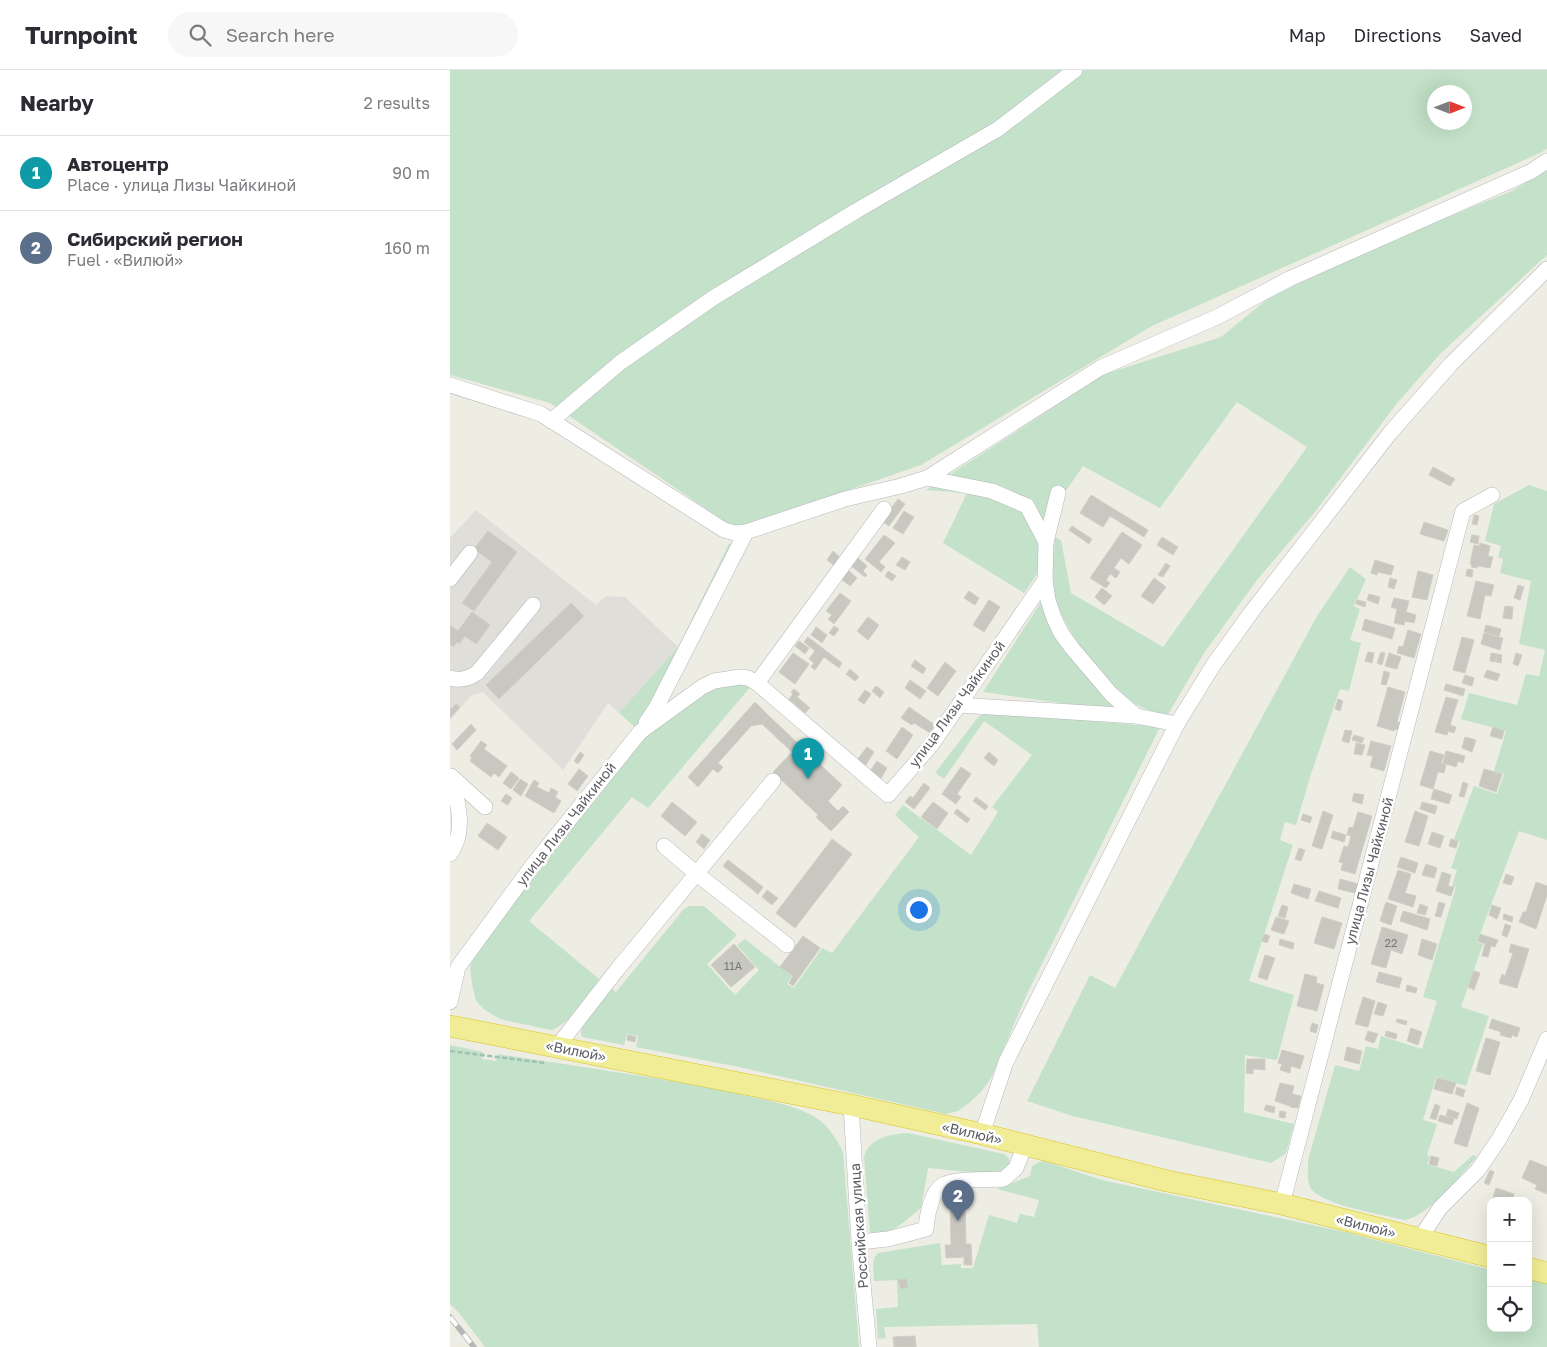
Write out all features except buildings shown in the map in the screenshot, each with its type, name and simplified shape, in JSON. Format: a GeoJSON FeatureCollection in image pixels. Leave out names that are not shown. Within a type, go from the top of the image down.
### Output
{"type":"FeatureCollection","features":[{"type":"Feature","properties":{"kind":"highway","name":"«Вилюй»"},"geometry":{"type":"LineString","coordinates":[[450,1026],[851,1105],[982,1134],[1166,1181],[1282,1204],[1487,1256]]}},
{"type":"Feature","properties":{"kind":"highway"},"geometry":{"type":"LineString","coordinates":[[1532,1269],[1547,1273]]}},
{"type":"Feature","properties":{"kind":"street"},"geometry":{"type":"LineString","coordinates":[[551,421],[620,362],[713,298],[856,211],[998,129],[1074,70]]}},
{"type":"Feature","properties":{"kind":"street"},"geometry":{"type":"LineString","coordinates":[[450,385],[541,414],[724,530],[746,532],[845,500],[927,478],[1100,368],[1217,318],[1289,279],[1530,172],[1547,161]]}},
{"type":"Feature","properties":{"kind":"street"},"geometry":{"type":"LineString","coordinates":[[982,1134],[1006,1062],[1177,724],[1214,664],[1253,610],[1390,433],[1452,364],[1547,269]]}},
{"type":"Feature","properties":{"kind":"street"},"geometry":{"type":"LineString","coordinates":[[927,478],[992,491],[1027,506],[1046,542]]}},
{"type":"Feature","properties":{"kind":"street"},"geometry":{"type":"LineString","coordinates":[[1058,493],[1046,542],[1044,580],[1054,618],[1061,633],[1072,648],[1110,694],[1136,716]]}},
{"type":"Feature","properties":{"kind":"street","name":"улица Лизы Чайкиной"},"geometry":{"type":"LineString","coordinates":[[1282,1204],[1463,511],[1492,495]]}},
{"type":"Feature","properties":{"kind":"street"},"geometry":{"type":"LineString","coordinates":[[757,683],[884,509]]}},
{"type":"Feature","properties":{"kind":"street"},"geometry":{"type":"LineString","coordinates":[[640,732],[656,708],[746,532]]}},
{"type":"Feature","properties":{"kind":"street"},"geometry":{"type":"LineString","coordinates":[[450,579],[470,554]]}},
{"type":"Feature","properties":{"kind":"street","name":"улица Лизы Чайкиной"},"geometry":{"type":"LineString","coordinates":[[454,964],[640,732],[702,687],[714,681],[740,677],[748,678],[757,683],[888,795],[932,744],[1044,580]]}},
{"type":"Feature","properties":{"kind":"street"},"geometry":{"type":"LineString","coordinates":[[450,678],[463,680],[477,673],[534,605]]}},
{"type":"Feature","properties":{"kind":"street"},"geometry":{"type":"LineString","coordinates":[[959,704],[1136,716],[1177,724]]}},
{"type":"Feature","properties":{"kind":"street"},"geometry":{"type":"LineString","coordinates":[[451,776],[485,807]]}},
{"type":"Feature","properties":{"kind":"street"},"geometry":{"type":"LineString","coordinates":[[450,854],[455,847],[455,824],[459,809],[451,776]]}},
{"type":"Feature","properties":{"kind":"street"},"geometry":{"type":"LineString","coordinates":[[557,1047],[616,971],[773,781]]}},
{"type":"Feature","properties":{"kind":"street"},"geometry":{"type":"LineString","coordinates":[[664,846],[787,946]]}},
{"type":"Feature","properties":{"kind":"street"},"geometry":{"type":"LineString","coordinates":[[450,1002],[454,964]]}},
{"type":"Feature","properties":{"kind":"street"},"geometry":{"type":"LineString","coordinates":[[1419,1240],[1440,1208],[1478,1170],[1499,1139],[1521,1100],[1547,1039]]}},
{"type":"Feature","properties":{"kind":"street","name":"Российская улица"},"geometry":{"type":"LineString","coordinates":[[851,1105],[859,1242],[868,1347]]}},
{"type":"Feature","properties":{"kind":"street"},"geometry":{"type":"LineString","coordinates":[[859,1242],[888,1239],[926,1229],[932,1200],[938,1189],[944,1184],[955,1181],[1004,1179],[1016,1168],[1025,1145]]}},
{"type":"Feature","properties":{"kind":"shaded area"},"geometry":{"type":"Polygon","coordinates":[[[476,510],[596,605],[606,596],[625,597],[678,647],[619,713],[608,703],[563,770],[483,692],[471,696],[450,720],[450,538],[476,510]]]}},
{"type":"Feature","properties":{"kind":"green space"},"geometry":{"type":"Polygon","coordinates":[[[450,70],[1547,70],[1547,148],[1542,152],[1152,326],[921,465],[736,529],[550,403],[450,375],[450,70]]]}},
{"type":"Feature","properties":{"kind":"green space"},"geometry":{"type":"Polygon","coordinates":[[[1547,170],[1547,255],[1440,354],[1398,402],[1314,513],[1257,580],[1204,653],[1167,716],[1139,706],[1123,696],[1100,672],[1078,644],[1062,615],[1054,595],[1052,570],[1055,537],[1061,540],[1071,593],[1163,647],[1307,447],[1237,402],[1160,508],[1083,466],[1063,495],[1040,570],[1024,593],[943,543],[967,493],[926,490],[1105,374],[1221,337],[1270,297],[1401,236],[1512,191],[1547,170]]]}},
{"type":"Feature","properties":{"kind":"green space"},"geometry":{"type":"Polygon","coordinates":[[[1529,485],[1547,491],[1547,840],[1519,831],[1477,942],[1483,944],[1461,1007],[1489,1016],[1466,1086],[1436,1077],[1423,1120],[1437,1124],[1427,1155],[1430,1156],[1427,1164],[1454,1172],[1473,1155],[1477,1157],[1434,1203],[1415,1217],[1405,1220],[1339,1204],[1316,1193],[1309,1184],[1308,1160],[1335,1065],[1359,1071],[1366,1046],[1378,1049],[1381,1036],[1422,1049],[1437,1001],[1423,997],[1456,887],[1452,886],[1457,870],[1451,868],[1460,842],[1454,839],[1474,786],[1497,794],[1504,774],[1494,771],[1506,731],[1461,719],[1469,693],[1517,705],[1526,674],[1539,676],[1545,650],[1519,644],[1531,581],[1500,573],[1503,559],[1498,557],[1501,546],[1485,541],[1494,504],[1529,485]]]}},
{"type":"Feature","properties":{"kind":"green space"},"geometry":{"type":"Polygon","coordinates":[[[729,544],[734,544],[675,666],[636,728],[619,713],[678,647],[729,544]]]}},
{"type":"Feature","properties":{"kind":"green space"},"geometry":{"type":"Polygon","coordinates":[[[1350,567],[1366,579],[1354,606],[1360,609],[1350,640],[1361,643],[1349,691],[1340,689],[1296,825],[1285,822],[1280,840],[1293,845],[1249,981],[1294,995],[1277,1060],[1245,1055],[1244,1112],[1294,1124],[1286,1153],[1271,1163],[1073,1116],[1027,1101],[1090,975],[1115,988],[1317,616],[1350,567]]]}},
{"type":"Feature","properties":{"kind":"green space"},"geometry":{"type":"Polygon","coordinates":[[[1043,599],[1125,712],[983,692],[1043,599]]]}},
{"type":"Feature","properties":{"kind":"green space"},"geometry":{"type":"Polygon","coordinates":[[[720,683],[753,684],[648,808],[632,797],[529,921],[599,979],[584,1000],[572,1016],[551,1030],[500,1019],[485,1010],[476,1001],[470,966],[479,945],[647,732],[720,683]]]}},
{"type":"Feature","properties":{"kind":"green space"},"geometry":{"type":"Polygon","coordinates":[[[991,712],[1160,727],[1027,994],[991,1078],[981,1092],[969,1103],[958,1111],[946,1114],[739,1067],[636,1047],[638,1036],[627,1034],[624,1045],[582,1037],[582,1026],[610,987],[616,992],[683,910],[689,906],[704,906],[737,935],[707,964],[735,995],[759,970],[737,945],[745,939],[792,976],[787,984],[794,988],[822,948],[832,953],[919,837],[895,815],[903,805],[971,855],[998,812],[992,807],[1032,755],[984,721],[944,779],[935,773],[979,716],[991,712]]]}},
{"type":"Feature","properties":{"kind":"green space"},"geometry":{"type":"Polygon","coordinates":[[[450,1045],[483,1052],[482,1059],[496,1061],[498,1054],[648,1077],[768,1100],[788,1106],[820,1120],[831,1132],[843,1152],[859,1347],[485,1347],[450,1304],[450,1045]]]}},
{"type":"Feature","properties":{"kind":"green space"},"geometry":{"type":"Polygon","coordinates":[[[908,1133],[1004,1154],[1009,1158],[1010,1168],[991,1174],[928,1168],[921,1208],[891,1230],[884,1233],[870,1232],[864,1157],[870,1145],[875,1141],[894,1134],[908,1133]]]}},
{"type":"Feature","properties":{"kind":"green space"},"geometry":{"type":"Polygon","coordinates":[[[1044,1161],[1102,1180],[1345,1232],[1487,1269],[1487,1332],[1532,1332],[1532,1280],[1547,1284],[1547,1347],[1039,1347],[1037,1324],[884,1327],[886,1338],[878,1339],[876,1309],[898,1307],[897,1280],[874,1281],[873,1263],[878,1253],[940,1243],[942,1265],[961,1264],[961,1268],[973,1268],[989,1215],[1017,1223],[1020,1214],[1034,1217],[1039,1200],[997,1189],[1030,1176],[1032,1166],[1044,1161]]]}},
{"type":"Feature","properties":{"kind":"railway"},"geometry":{"type":"LineString","coordinates":[[450,1317],[474,1347]]}},
{"type":"Feature","properties":{"kind":"place","name":"Автоцентр"},"geometry":{"type":"Point","coordinates":[808,779]}},
{"type":"Feature","properties":{"kind":"place","name":"Сибирский регион"},"geometry":{"type":"Point","coordinates":[958,1221]}}]}
